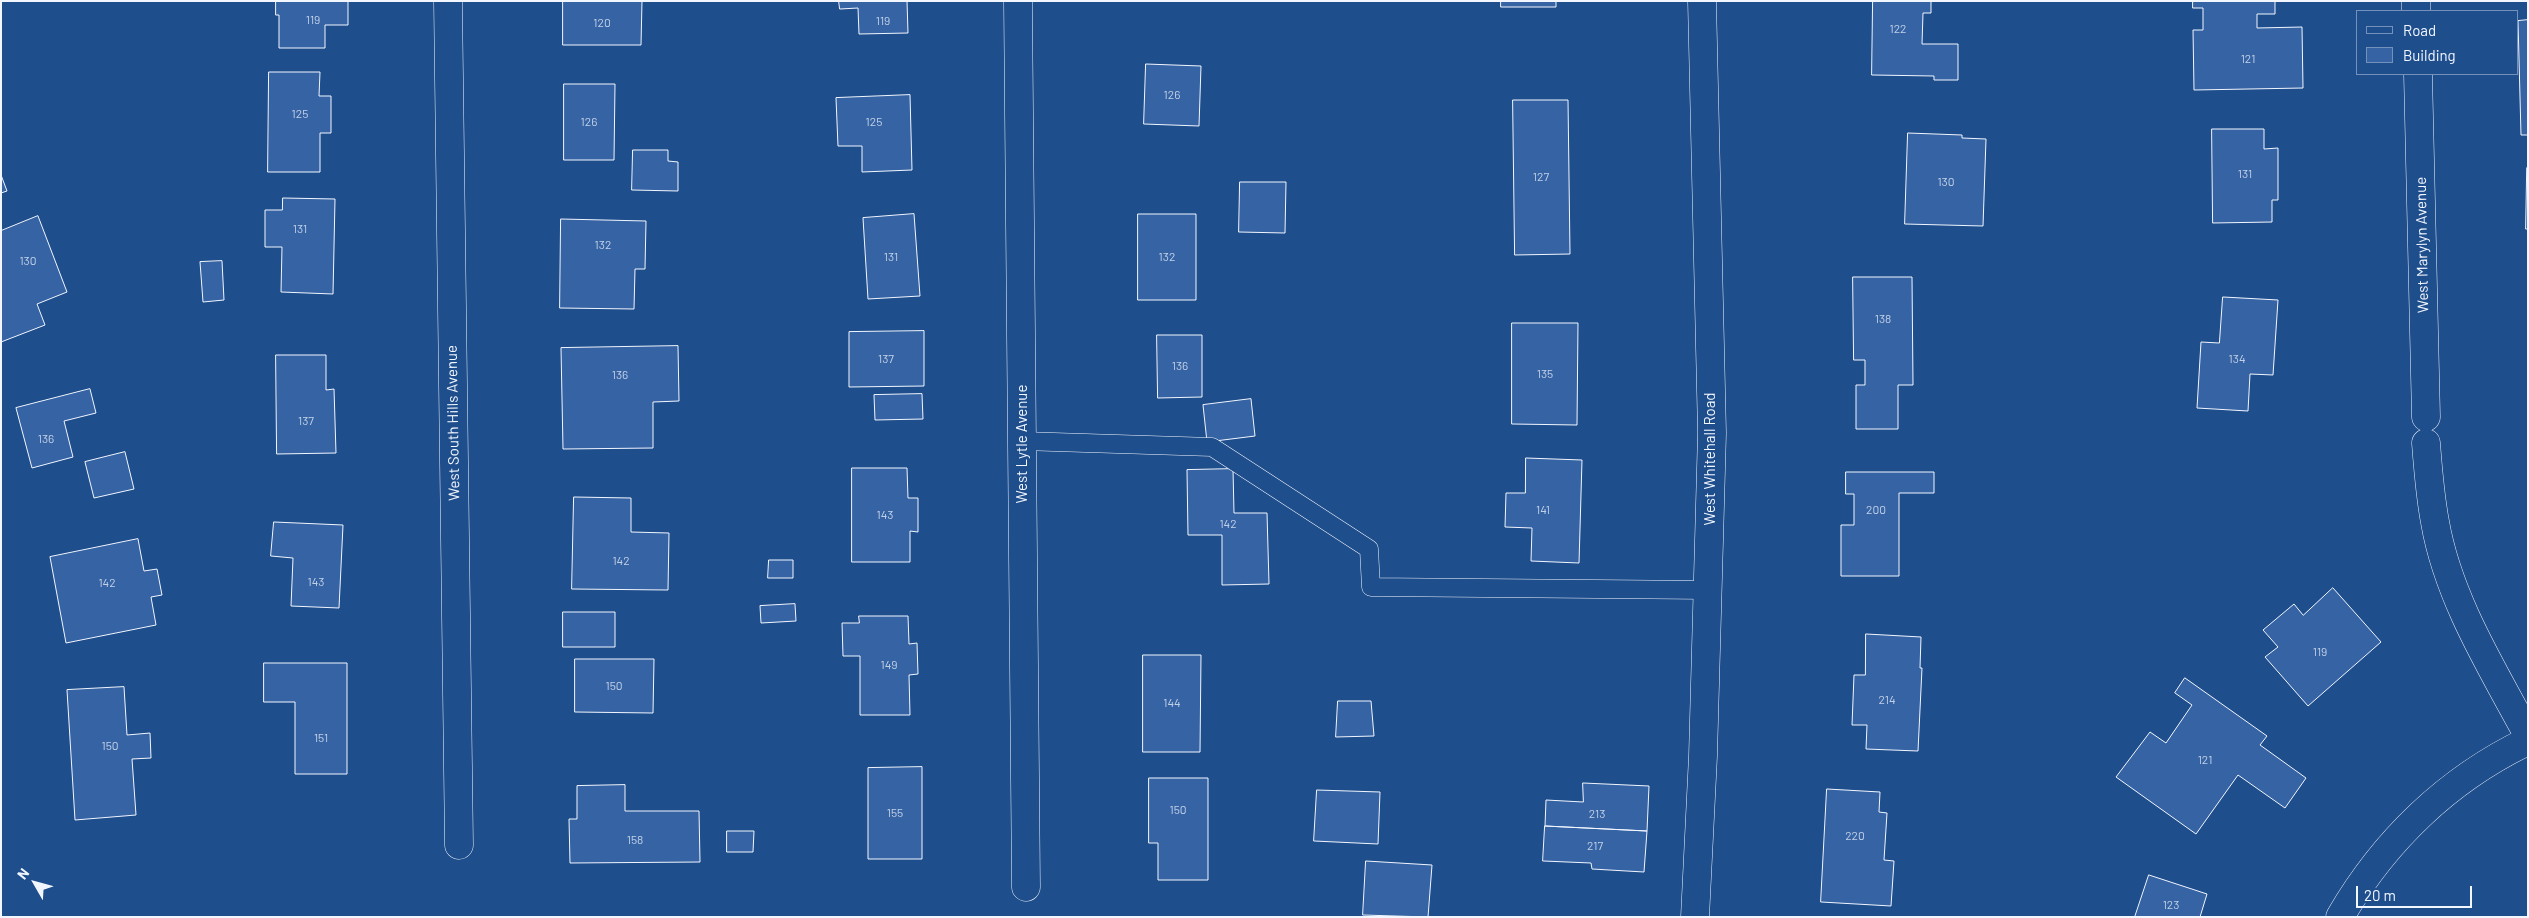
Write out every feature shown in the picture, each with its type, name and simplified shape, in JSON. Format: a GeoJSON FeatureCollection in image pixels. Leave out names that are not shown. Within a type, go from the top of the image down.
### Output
{"type":"FeatureCollection","features":[{"type":"Feature","properties":{"kind":"street","name":"West South Hills Avenue"},"geometry":{"type":"LineString","coordinates":[[448,1],[459,845]]}},
{"type":"Feature","properties":{"kind":"street","name":"West Lytle Avenue"},"geometry":{"type":"LineString","coordinates":[[1018,1],[1026,887]]}},
{"type":"Feature","properties":{"kind":"street","name":"West Whitehall Road"},"geometry":{"type":"LineString","coordinates":[[1694,917],[1708,590],[1712,433],[1702,1]]}},
{"type":"Feature","properties":{"kind":"street","name":"West Marylyn Avenue"},"geometry":{"type":"LineString","coordinates":[[2418,75],[2426,430],[2435,523],[2451,579],[2484,654],[2528,735]]}},
{"type":"Feature","properties":{"kind":"street"},"geometry":{"type":"LineString","coordinates":[[2340,917],[2356,889],[2383,852],[2413,820],[2476,770],[2528,740]]}},
{"type":"Feature","properties":{"kind":"lane"},"geometry":{"type":"LineString","coordinates":[[1022,441],[1212,447],[1369,549],[1371,587],[1708,590]]}},
{"type":"Feature","properties":{"kind":"building"},"geometry":{"type":"Polygon","coordinates":[[[276,1],[348,1],[348,25],[325,25],[325,48],[279,48],[279,15],[276,15],[276,1]]]}},
{"type":"Feature","properties":{"kind":"building"},"geometry":{"type":"Polygon","coordinates":[[[563,1],[642,1],[641,45],[563,45],[563,1]]]}},
{"type":"Feature","properties":{"kind":"building"},"geometry":{"type":"Polygon","coordinates":[[[839,1],[907,1],[908,33],[859,34],[858,8],[840,9],[839,1]]]}},
{"type":"Feature","properties":{"kind":"building"},"geometry":{"type":"Polygon","coordinates":[[[1501,1],[1556,1],[1556,7],[1501,7],[1501,1]]]}},
{"type":"Feature","properties":{"kind":"building"},"geometry":{"type":"Polygon","coordinates":[[[1873,1],[1931,1],[1931,13],[1923,13],[1922,44],[1958,44],[1958,80],[1934,80],[1934,76],[1872,75],[1873,1]]]}},
{"type":"Feature","properties":{"kind":"building"},"geometry":{"type":"Polygon","coordinates":[[[2193,1],[2275,1],[2275,14],[2257,14],[2257,28],[2302,27],[2303,88],[2194,90],[2193,30],[2203,30],[2203,8],[2193,8],[2193,1]]]}},
{"type":"Feature","properties":{"kind":"building"},"geometry":{"type":"Polygon","coordinates":[[[2528,20],[2528,135],[2521,135],[2519,21],[2528,20]]]}},
{"type":"Feature","properties":{"kind":"building"},"geometry":{"type":"Polygon","coordinates":[[[1146,64],[1201,66],[1199,126],[1144,124],[1146,64]]]}},
{"type":"Feature","properties":{"kind":"building"},"geometry":{"type":"Polygon","coordinates":[[[269,72],[320,72],[319,96],[331,96],[331,133],[320,133],[320,172],[268,172],[269,72]]]}},
{"type":"Feature","properties":{"kind":"building"},"geometry":{"type":"Polygon","coordinates":[[[564,84],[615,84],[614,160],[564,160],[564,84]]]}},
{"type":"Feature","properties":{"kind":"building"},"geometry":{"type":"Polygon","coordinates":[[[910,95],[912,170],[862,172],[862,146],[838,146],[836,98],[910,95]]]}},
{"type":"Feature","properties":{"kind":"building"},"geometry":{"type":"Polygon","coordinates":[[[1513,100],[1568,100],[1570,254],[1515,255],[1513,100]]]}},
{"type":"Feature","properties":{"kind":"building"},"geometry":{"type":"Polygon","coordinates":[[[2212,129],[2264,129],[2264,149],[2278,148],[2278,200],[2272,200],[2272,222],[2213,223],[2212,129]]]}},
{"type":"Feature","properties":{"kind":"building"},"geometry":{"type":"Polygon","coordinates":[[[1908,133],[1962,135],[1962,138],[1986,139],[1983,226],[1905,224],[1908,133]]]}},
{"type":"Feature","properties":{"kind":"building"},"geometry":{"type":"Polygon","coordinates":[[[633,150],[668,150],[668,161],[678,162],[678,191],[632,190],[633,150]]]}},
{"type":"Feature","properties":{"kind":"building"},"geometry":{"type":"Polygon","coordinates":[[[2527,168],[2528,229],[2526,229],[2527,168]]]}},
{"type":"Feature","properties":{"kind":"building"},"geometry":{"type":"Polygon","coordinates":[[[1,175],[7,191],[1,193],[1,175]]]}},
{"type":"Feature","properties":{"kind":"building"},"geometry":{"type":"Polygon","coordinates":[[[1240,182],[1286,182],[1285,233],[1239,232],[1240,182]]]}},
{"type":"Feature","properties":{"kind":"building"},"geometry":{"type":"Polygon","coordinates":[[[283,198],[335,199],[333,294],[281,292],[282,247],[265,247],[265,210],[282,210],[283,198]]]}},
{"type":"Feature","properties":{"kind":"building"},"geometry":{"type":"Polygon","coordinates":[[[914,214],[920,296],[868,299],[863,218],[914,214]]]}},
{"type":"Feature","properties":{"kind":"building"},"geometry":{"type":"Polygon","coordinates":[[[1138,214],[1196,214],[1196,300],[1138,300],[1138,214]]]}},
{"type":"Feature","properties":{"kind":"building"},"geometry":{"type":"Polygon","coordinates":[[[38,216],[67,292],[37,304],[45,325],[1,342],[1,231],[38,216]]]}},
{"type":"Feature","properties":{"kind":"building"},"geometry":{"type":"Polygon","coordinates":[[[561,219],[646,221],[645,269],[635,269],[634,309],[560,308],[561,219]]]}},
{"type":"Feature","properties":{"kind":"building"},"geometry":{"type":"Polygon","coordinates":[[[222,261],[224,300],[203,302],[200,262],[222,261]]]}},
{"type":"Feature","properties":{"kind":"building"},"geometry":{"type":"Polygon","coordinates":[[[1853,277],[1912,277],[1913,385],[1898,385],[1898,429],[1856,429],[1856,385],[1865,385],[1865,360],[1854,360],[1853,277]]]}},
{"type":"Feature","properties":{"kind":"building"},"geometry":{"type":"Polygon","coordinates":[[[2223,297],[2278,300],[2273,375],[2250,374],[2248,411],[2197,408],[2201,342],[2219,343],[2223,297]]]}},
{"type":"Feature","properties":{"kind":"building"},"geometry":{"type":"Polygon","coordinates":[[[1512,323],[1578,323],[1577,425],[1512,424],[1512,323]]]}},
{"type":"Feature","properties":{"kind":"building"},"geometry":{"type":"Polygon","coordinates":[[[924,331],[924,386],[849,387],[849,332],[924,331]]]}},
{"type":"Feature","properties":{"kind":"building"},"geometry":{"type":"Polygon","coordinates":[[[1157,335],[1202,335],[1202,397],[1158,398],[1157,335]]]}},
{"type":"Feature","properties":{"kind":"building"},"geometry":{"type":"Polygon","coordinates":[[[678,346],[679,401],[653,402],[653,448],[563,449],[561,348],[678,346]]]}},
{"type":"Feature","properties":{"kind":"building"},"geometry":{"type":"Polygon","coordinates":[[[276,355],[326,355],[326,390],[334,389],[336,453],[277,454],[276,355]]]}},
{"type":"Feature","properties":{"kind":"building"},"geometry":{"type":"Polygon","coordinates":[[[90,389],[96,413],[64,421],[73,457],[32,468],[16,408],[90,389]]]}},
{"type":"Feature","properties":{"kind":"building"},"geometry":{"type":"Polygon","coordinates":[[[922,394],[923,419],[875,420],[874,395],[922,394]]]}},
{"type":"Feature","properties":{"kind":"building"},"geometry":{"type":"Polygon","coordinates":[[[1251,399],[1255,436],[1207,442],[1203,405],[1251,399]]]}},
{"type":"Feature","properties":{"kind":"building"},"geometry":{"type":"Polygon","coordinates":[[[125,452],[134,489],[94,498],[85,462],[125,452]]]}},
{"type":"Feature","properties":{"kind":"building"},"geometry":{"type":"Polygon","coordinates":[[[1526,458],[1582,460],[1579,563],[1531,561],[1532,528],[1505,527],[1506,493],[1525,493],[1526,458]]]}},
{"type":"Feature","properties":{"kind":"building"},"geometry":{"type":"Polygon","coordinates":[[[852,468],[907,468],[908,498],[918,498],[918,532],[910,531],[910,562],[852,562],[852,468]]]}},
{"type":"Feature","properties":{"kind":"building"},"geometry":{"type":"Polygon","coordinates":[[[1233,469],[1234,513],[1267,513],[1269,584],[1222,585],[1222,535],[1188,535],[1187,470],[1233,469]]]}},
{"type":"Feature","properties":{"kind":"building"},"geometry":{"type":"Polygon","coordinates":[[[1846,472],[1934,472],[1934,493],[1899,493],[1899,576],[1841,576],[1841,525],[1854,525],[1854,494],[1846,494],[1846,472]]]}},
{"type":"Feature","properties":{"kind":"building"},"geometry":{"type":"Polygon","coordinates":[[[574,497],[631,498],[631,532],[669,533],[668,590],[572,589],[574,497]]]}},
{"type":"Feature","properties":{"kind":"building"},"geometry":{"type":"Polygon","coordinates":[[[274,522],[343,525],[339,608],[291,606],[293,558],[271,556],[274,522]]]}},
{"type":"Feature","properties":{"kind":"building"},"geometry":{"type":"Polygon","coordinates":[[[138,539],[144,571],[157,569],[162,595],[151,597],[156,625],[66,643],[50,557],[138,539]]]}},
{"type":"Feature","properties":{"kind":"building"},"geometry":{"type":"Polygon","coordinates":[[[769,560],[793,560],[793,578],[768,578],[769,560]]]}},
{"type":"Feature","properties":{"kind":"building"},"geometry":{"type":"Polygon","coordinates":[[[2333,588],[2381,642],[2308,706],[2265,657],[2278,647],[2263,630],[2294,604],[2303,615],[2333,588]]]}},
{"type":"Feature","properties":{"kind":"building"},"geometry":{"type":"Polygon","coordinates":[[[795,604],[796,621],[761,623],[760,606],[795,604]]]}},
{"type":"Feature","properties":{"kind":"building"},"geometry":{"type":"Polygon","coordinates":[[[563,612],[615,612],[615,647],[563,647],[563,612]]]}},
{"type":"Feature","properties":{"kind":"building"},"geometry":{"type":"Polygon","coordinates":[[[859,616],[908,616],[909,644],[917,643],[918,674],[909,675],[910,715],[860,715],[860,656],[843,656],[842,623],[859,623],[859,616]]]}},
{"type":"Feature","properties":{"kind":"building"},"geometry":{"type":"Polygon","coordinates":[[[1866,634],[1921,637],[1920,668],[1922,668],[1918,751],[1866,749],[1867,725],[1852,725],[1854,675],[1865,675],[1866,634]]]}},
{"type":"Feature","properties":{"kind":"building"},"geometry":{"type":"Polygon","coordinates":[[[1143,655],[1201,655],[1200,752],[1143,752],[1143,655]]]}},
{"type":"Feature","properties":{"kind":"building"},"geometry":{"type":"Polygon","coordinates":[[[575,659],[654,659],[653,713],[575,712],[575,659]]]}},
{"type":"Feature","properties":{"kind":"building"},"geometry":{"type":"Polygon","coordinates":[[[264,663],[347,663],[347,774],[295,774],[295,702],[264,702],[264,663]]]}},
{"type":"Feature","properties":{"kind":"building"},"geometry":{"type":"Polygon","coordinates":[[[2185,678],[2267,736],[2260,745],[2306,778],[2285,808],[2238,775],[2196,834],[2116,777],[2150,732],[2166,743],[2192,705],[2175,693],[2185,678]]]}},
{"type":"Feature","properties":{"kind":"building"},"geometry":{"type":"Polygon","coordinates":[[[124,687],[127,735],[150,733],[151,758],[132,759],[136,815],[75,820],[67,690],[124,687]]]}},
{"type":"Feature","properties":{"kind":"building"},"geometry":{"type":"Polygon","coordinates":[[[1338,701],[1371,701],[1374,736],[1336,737],[1338,701]]]}},
{"type":"Feature","properties":{"kind":"building"},"geometry":{"type":"Polygon","coordinates":[[[922,767],[922,859],[868,859],[868,768],[922,767]]]}},
{"type":"Feature","properties":{"kind":"building"},"geometry":{"type":"Polygon","coordinates":[[[1149,778],[1208,778],[1208,880],[1158,880],[1158,843],[1149,843],[1149,778]]]}},
{"type":"Feature","properties":{"kind":"building"},"geometry":{"type":"Polygon","coordinates":[[[1583,783],[1649,786],[1647,831],[1545,826],[1546,800],[1583,802],[1583,783]]]}},
{"type":"Feature","properties":{"kind":"building"},"geometry":{"type":"Polygon","coordinates":[[[625,785],[625,811],[699,811],[700,862],[570,863],[569,819],[577,819],[577,786],[625,785]]]}},
{"type":"Feature","properties":{"kind":"building"},"geometry":{"type":"Polygon","coordinates":[[[1827,789],[1880,792],[1879,812],[1887,813],[1884,860],[1894,861],[1891,906],[1821,902],[1827,789]]]}},
{"type":"Feature","properties":{"kind":"building"},"geometry":{"type":"Polygon","coordinates":[[[1317,790],[1380,792],[1378,844],[1314,841],[1317,790]]]}},
{"type":"Feature","properties":{"kind":"building"},"geometry":{"type":"Polygon","coordinates":[[[1545,826],[1647,831],[1644,872],[1592,869],[1591,863],[1543,861],[1545,826]]]}},
{"type":"Feature","properties":{"kind":"building"},"geometry":{"type":"Polygon","coordinates":[[[727,831],[754,831],[753,852],[727,852],[727,831]]]}},
{"type":"Feature","properties":{"kind":"building"},"geometry":{"type":"Polygon","coordinates":[[[1366,861],[1432,865],[1428,917],[1363,915],[1366,861]]]}},
{"type":"Feature","properties":{"kind":"building"},"geometry":{"type":"Polygon","coordinates":[[[2149,875],[2207,894],[2200,917],[2135,917],[2149,875]]]}}]}
